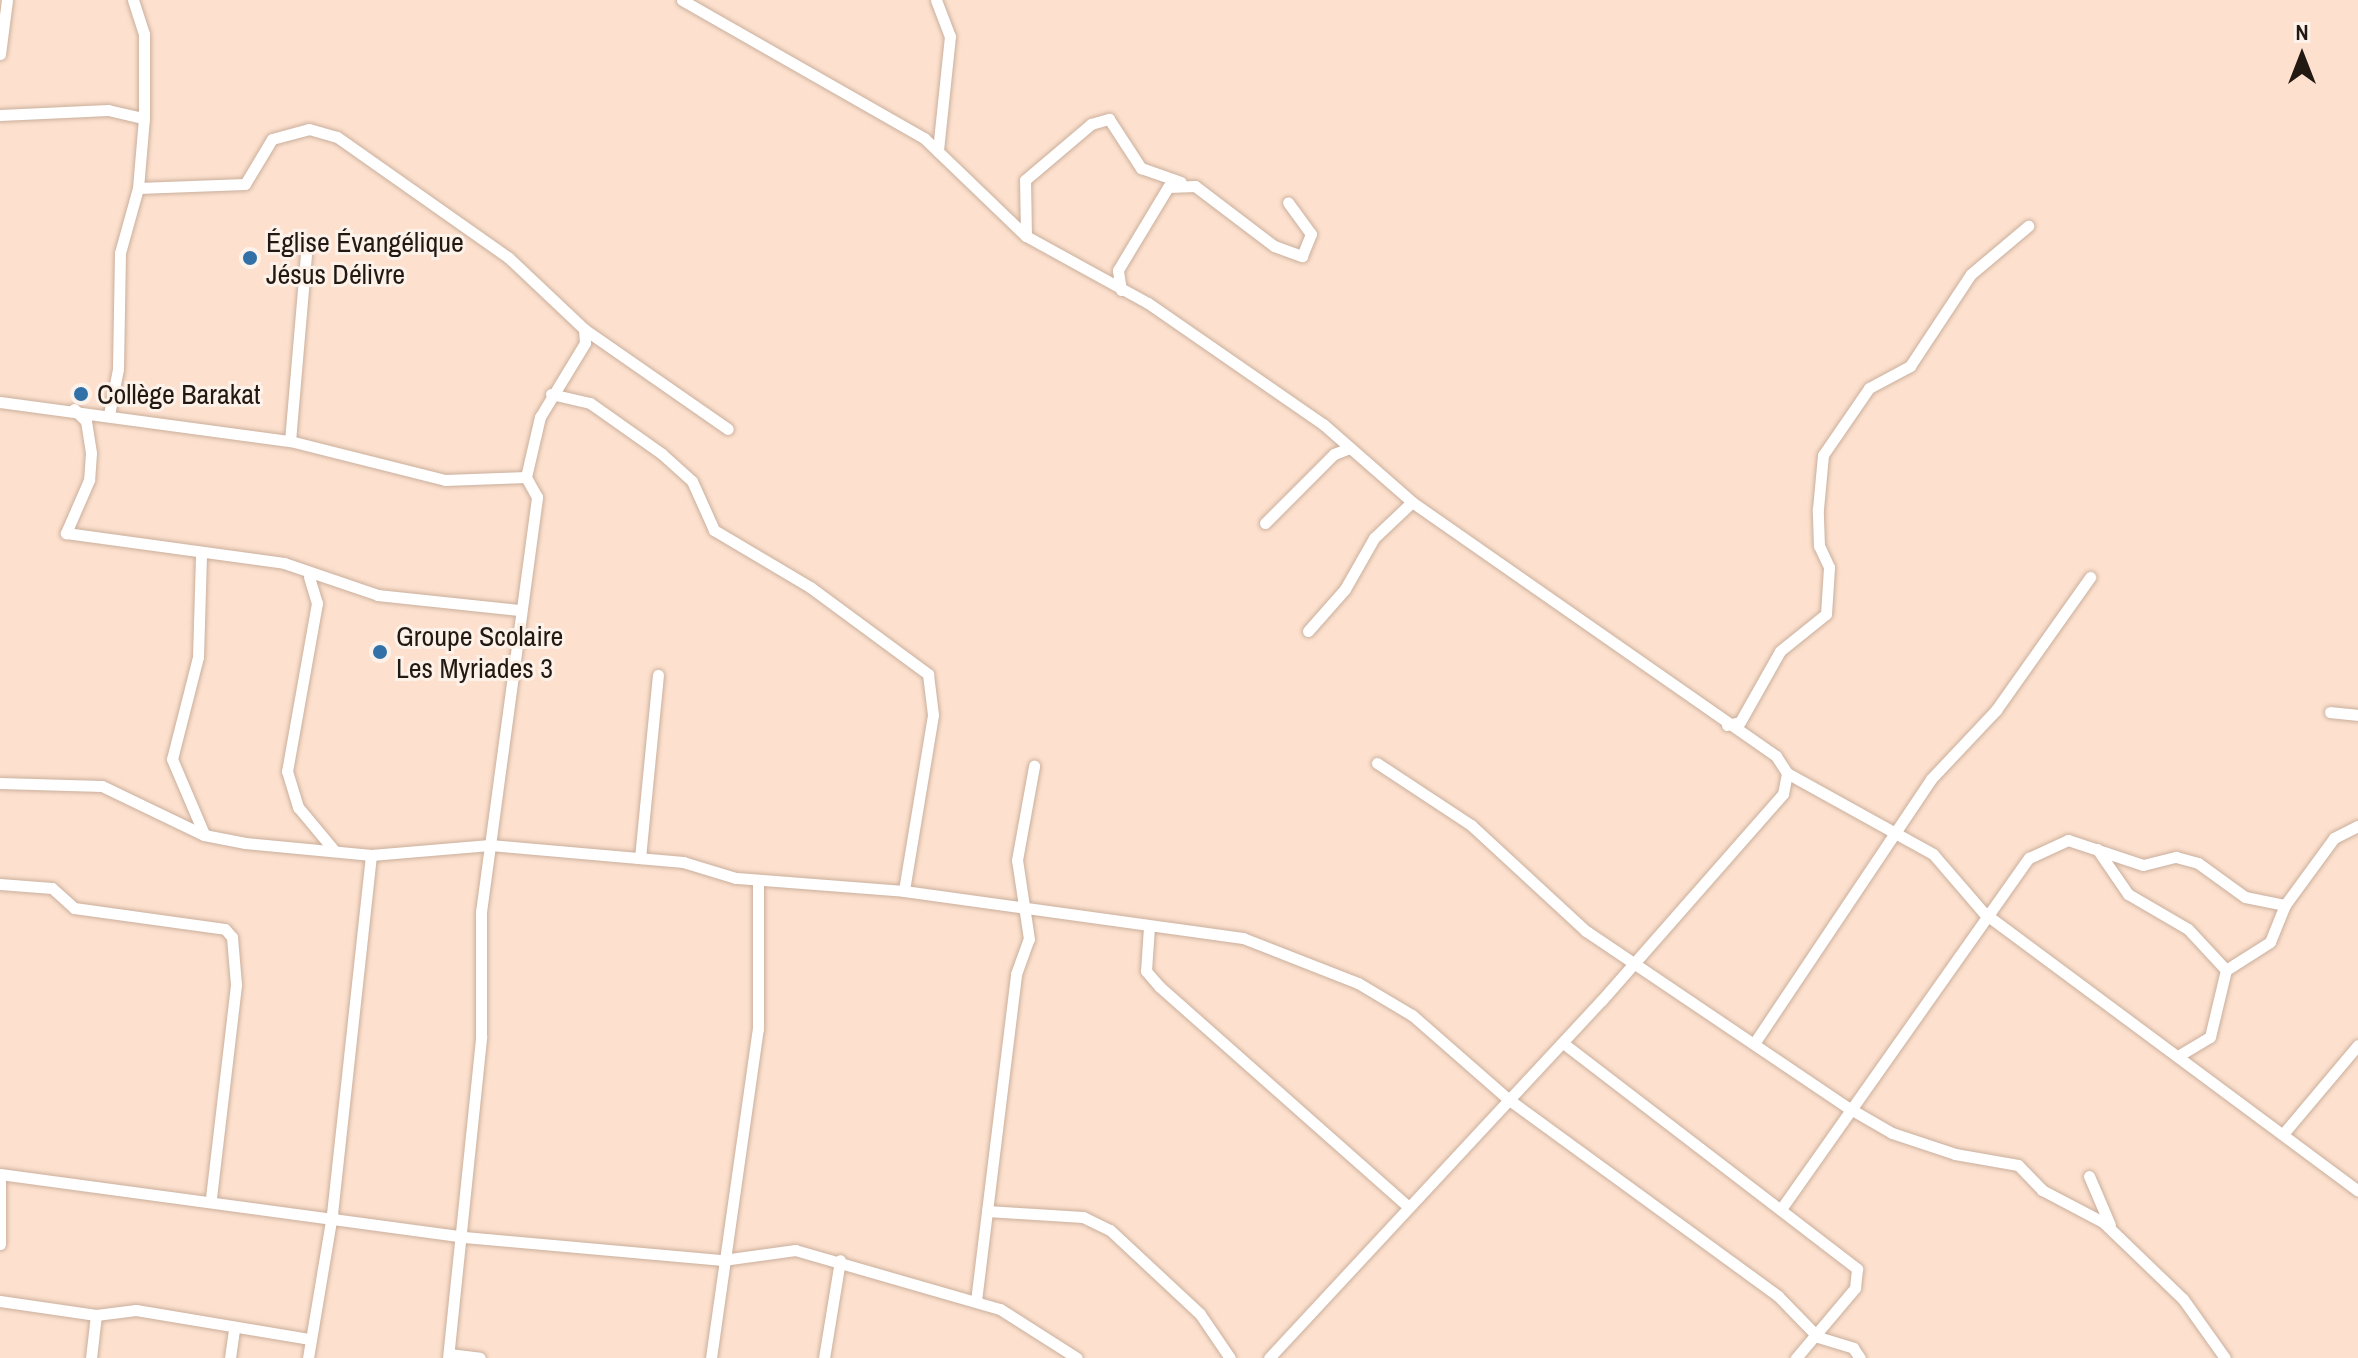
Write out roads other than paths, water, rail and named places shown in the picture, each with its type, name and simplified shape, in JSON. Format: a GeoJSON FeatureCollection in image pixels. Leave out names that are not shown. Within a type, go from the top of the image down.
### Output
{"type":"FeatureCollection","features":[{"type":"Feature","properties":{"kind":"street"},"geometry":{"type":"LineString","coordinates":[[0,54],[7,0]]}},
{"type":"Feature","properties":{"kind":"street"},"geometry":{"type":"LineString","coordinates":[[109,415],[118,369],[120,253],[138,188],[144,118],[144,34],[133,0]]}},
{"type":"Feature","properties":{"kind":"street"},"geometry":{"type":"LineString","coordinates":[[682,0],[877,106],[939,151],[1026,236],[1121,290],[1350,448],[1412,502],[1727,725],[1776,756],[1787,773],[1933,854],[1984,913],[2358,1191]]}},
{"type":"Feature","properties":{"kind":"street"},"geometry":{"type":"LineString","coordinates":[[936,0],[950,36],[939,151]]}},
{"type":"Feature","properties":{"kind":"street"},"geometry":{"type":"LineString","coordinates":[[0,115],[108,110],[144,118]]}},
{"type":"Feature","properties":{"kind":"street"},"geometry":{"type":"LineString","coordinates":[[1026,236],[1025,180],[1091,124],[1109,119],[1141,168],[1195,186],[1274,246],[1302,256],[1311,234],[1288,202]]}},
{"type":"Feature","properties":{"kind":"street"},"geometry":{"type":"LineString","coordinates":[[138,188],[245,184],[272,139],[309,129],[337,137],[509,258],[584,329],[728,429]]}},
{"type":"Feature","properties":{"kind":"street"},"geometry":{"type":"LineString","coordinates":[[1121,290],[1118,270],[1153,202],[1168,187],[1195,186]]}},
{"type":"Feature","properties":{"kind":"street"},"geometry":{"type":"LineString","coordinates":[[1727,725],[1740,722],[1780,651],[1826,614],[1829,567],[1819,546],[1818,509],[1823,455],[1869,388],[1910,366],[1971,274],[2028,226]]}},
{"type":"Feature","properties":{"kind":"street"},"geometry":{"type":"LineString","coordinates":[[290,441],[306,254]]}},
{"type":"Feature","properties":{"kind":"street"},"geometry":{"type":"LineString","coordinates":[[480,1358],[448,1356],[464,1237],[490,845],[518,610],[537,497],[526,477],[551,394],[585,343],[584,329]]}},
{"type":"Feature","properties":{"kind":"street"},"geometry":{"type":"LineString","coordinates":[[551,394],[582,399],[662,454],[692,481],[714,530],[810,587],[928,674],[933,715],[904,891]]}},
{"type":"Feature","properties":{"kind":"street"},"geometry":{"type":"LineString","coordinates":[[0,402],[74,409],[290,441],[445,480],[526,477]]}},
{"type":"Feature","properties":{"kind":"street"},"geometry":{"type":"LineString","coordinates":[[74,409],[86,421],[91,453],[89,480],[66,533],[201,556],[284,563],[309,577],[378,595],[518,610]]}},
{"type":"Feature","properties":{"kind":"street"},"geometry":{"type":"LineString","coordinates":[[1265,523],[1334,454],[1350,448]]}},
{"type":"Feature","properties":{"kind":"street"},"geometry":{"type":"LineString","coordinates":[[1308,631],[1345,589],[1374,538],[1412,502]]}},
{"type":"Feature","properties":{"kind":"street"},"geometry":{"type":"LineString","coordinates":[[201,556],[198,657],[172,759],[204,835]]}},
{"type":"Feature","properties":{"kind":"street"},"geometry":{"type":"LineString","coordinates":[[309,577],[317,603],[287,771],[298,807],[333,849]]}},
{"type":"Feature","properties":{"kind":"street"},"geometry":{"type":"LineString","coordinates":[[1755,1042],[1931,779],[2047,646],[2090,577]]}},
{"type":"Feature","properties":{"kind":"street"},"geometry":{"type":"LineString","coordinates":[[640,858],[658,675]]}},
{"type":"Feature","properties":{"kind":"street"},"geometry":{"type":"LineString","coordinates":[[2330,712],[2358,715]]}},
{"type":"Feature","properties":{"kind":"street"},"geometry":{"type":"LineString","coordinates":[[1377,763],[1471,825],[1586,931],[1755,1042],[1847,1107],[1955,1154],[2018,1165],[2042,1190],[2114,1233],[2183,1299],[2225,1358]]}},
{"type":"Feature","properties":{"kind":"street"},"geometry":{"type":"LineString","coordinates":[[976,1301],[1016,974],[1029,939],[1017,860],[1034,766]]}},
{"type":"Feature","properties":{"kind":"street"},"geometry":{"type":"LineString","coordinates":[[1269,1358],[1405,1204],[1563,1043],[1635,963],[1783,794],[1787,773]]}},
{"type":"Feature","properties":{"kind":"street"},"geometry":{"type":"LineString","coordinates":[[0,783],[102,786],[204,835],[371,855],[490,845],[640,858],[758,881],[904,891],[1026,912],[1243,938],[1358,983],[1412,1015],[1508,1099],[1662,1204],[1778,1296],[1818,1337],[1853,1348],[1860,1358]]}},
{"type":"Feature","properties":{"kind":"street"},"geometry":{"type":"LineString","coordinates":[[2178,1056],[2210,1037],[2226,970],[2270,942],[2285,905],[2334,838],[2358,826]]}},
{"type":"Feature","properties":{"kind":"street"},"geometry":{"type":"LineString","coordinates":[[1781,1209],[1847,1107],[1984,913],[2029,858],[2068,840],[2143,865],[2176,857],[2198,863],[2245,897],[2285,905]]}},
{"type":"Feature","properties":{"kind":"street"},"geometry":{"type":"LineString","coordinates":[[2097,849],[2128,894],[2188,929],[2226,970]]}},
{"type":"Feature","properties":{"kind":"street"},"geometry":{"type":"LineString","coordinates":[[308,1358],[332,1214],[371,855]]}},
{"type":"Feature","properties":{"kind":"street"},"geometry":{"type":"LineString","coordinates":[[711,1358],[758,1029],[758,881]]}},
{"type":"Feature","properties":{"kind":"street"},"geometry":{"type":"LineString","coordinates":[[0,884],[52,888],[74,908],[225,929],[232,937],[236,985],[211,1198]]}},
{"type":"Feature","properties":{"kind":"street"},"geometry":{"type":"LineString","coordinates":[[1149,927],[1146,971],[1160,987],[1405,1204]]}},
{"type":"Feature","properties":{"kind":"street"},"geometry":{"type":"LineString","coordinates":[[1563,1043],[1857,1269],[1855,1288],[1818,1337],[1796,1358]]}},
{"type":"Feature","properties":{"kind":"street"},"geometry":{"type":"LineString","coordinates":[[2283,1134],[2358,1045]]}},
{"type":"Feature","properties":{"kind":"street"},"geometry":{"type":"LineString","coordinates":[[0,1244],[0,1174],[332,1214],[464,1237],[723,1260],[795,1250],[840,1260],[976,1301],[1077,1358]]}},
{"type":"Feature","properties":{"kind":"street"},"geometry":{"type":"LineString","coordinates":[[2089,1176],[2114,1233]]}},
{"type":"Feature","properties":{"kind":"street"},"geometry":{"type":"LineString","coordinates":[[987,1211],[1083,1217],[1110,1230],[1200,1314],[1230,1358]]}},
{"type":"Feature","properties":{"kind":"street"},"geometry":{"type":"LineString","coordinates":[[824,1358],[840,1260]]}},
{"type":"Feature","properties":{"kind":"street"},"geometry":{"type":"LineString","coordinates":[[0,1301],[96,1315],[136,1310],[234,1331],[309,1339]]}},
{"type":"Feature","properties":{"kind":"street"},"geometry":{"type":"LineString","coordinates":[[91,1358],[96,1315]]}},
{"type":"Feature","properties":{"kind":"street"},"geometry":{"type":"LineString","coordinates":[[230,1358],[234,1331]]}},
{"type":"Feature","properties":{"kind":"place","name":"Église Évangélique Jésus Délivre"},"geometry":{"type":"Point","coordinates":[250,258]}},
{"type":"Feature","properties":{"kind":"place","name":"Collège Barakat"},"geometry":{"type":"Point","coordinates":[81,394]}},
{"type":"Feature","properties":{"kind":"place","name":"Groupe Scolaire Les Myriades 3"},"geometry":{"type":"Point","coordinates":[380,652]}}]}
